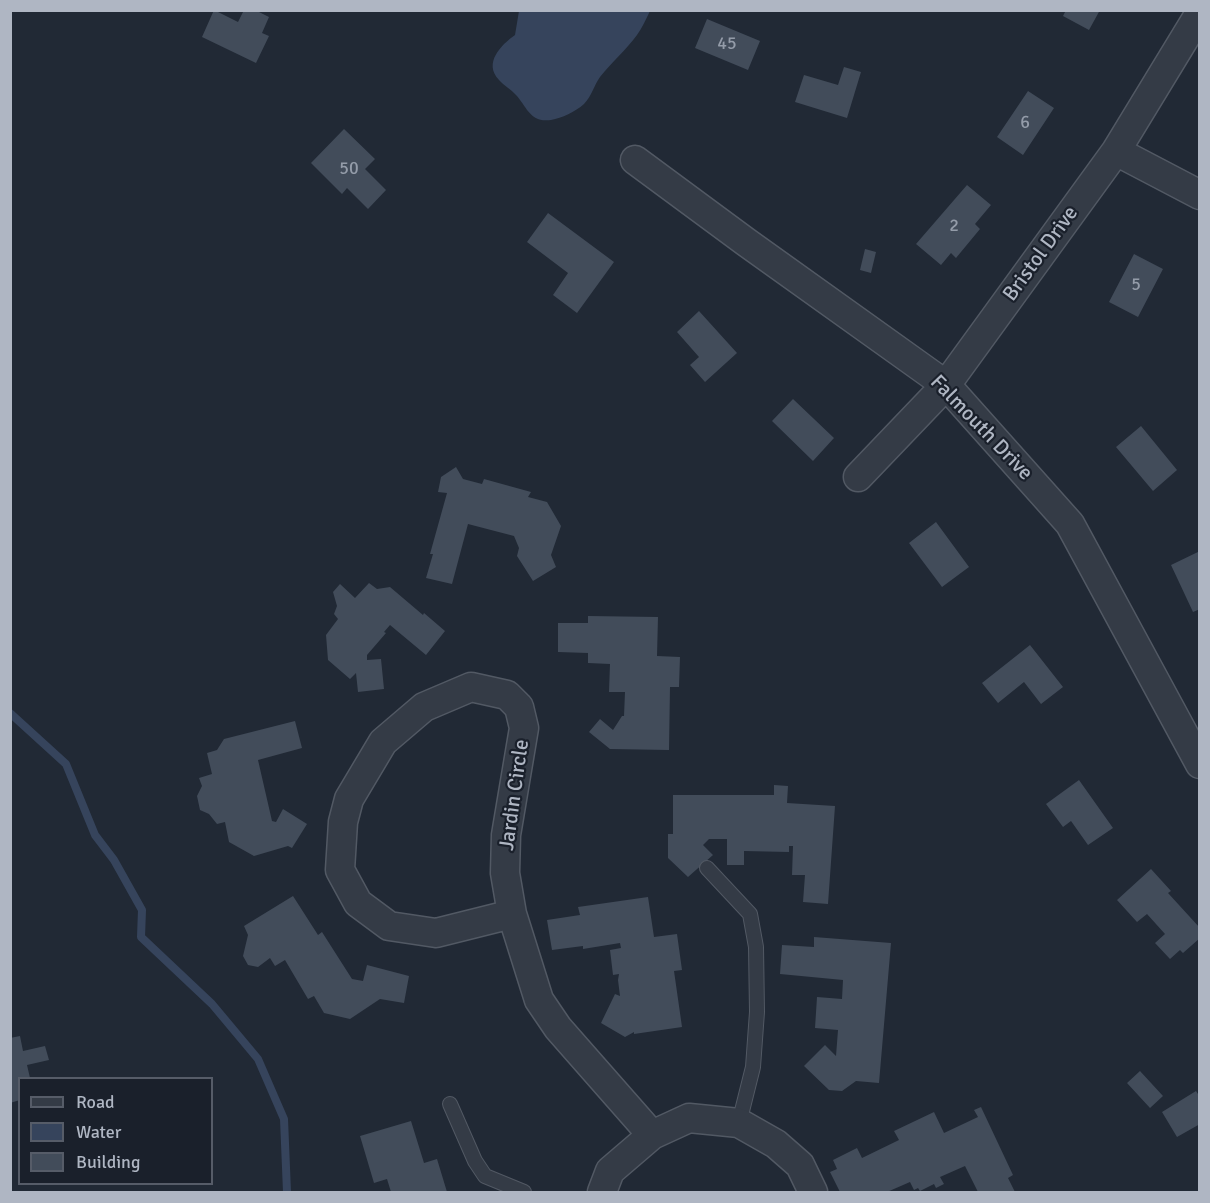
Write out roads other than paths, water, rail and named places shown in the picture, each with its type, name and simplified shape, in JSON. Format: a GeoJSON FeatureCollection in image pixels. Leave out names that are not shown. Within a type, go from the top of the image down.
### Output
{"type":"FeatureCollection","features":[{"type":"Feature","properties":{"kind":"street","name":"Bristol Drive"},"geometry":{"type":"LineString","coordinates":[[858,477],[946,385],[1116,151],[1200,13]]}},
{"type":"Feature","properties":{"kind":"street"},"geometry":{"type":"LineString","coordinates":[[1116,151],[1200,195]]}},
{"type":"Feature","properties":{"kind":"street","name":"Falmouth Drive"},"geometry":{"type":"LineString","coordinates":[[635,160],[946,385],[1071,524],[1200,764]]}},
{"type":"Feature","properties":{"kind":"street","name":"Jardin Circle"},"geometry":{"type":"LineString","coordinates":[[512,914],[436,933],[389,926],[358,903],[340,870],[343,822],[349,799],[383,742],[424,707],[471,687],[507,695],[519,708],[524,728],[506,835],[506,873],[512,914],[538,1000],[558,1028],[652,1135]]}},
{"type":"Feature","properties":{"kind":"street"},"geometry":{"type":"LineString","coordinates":[[603,1192],[610,1171],[652,1135],[689,1118],[739,1123],[776,1144],[800,1165],[813,1192]]}},
{"type":"Feature","properties":{"kind":"lane"},"geometry":{"type":"LineString","coordinates":[[707,868],[750,914],[756,947],[757,1012],[753,1067],[739,1123]]}},
{"type":"Feature","properties":{"kind":"lane"},"geometry":{"type":"LineString","coordinates":[[450,1104],[475,1161],[486,1176],[524,1192]]}},
{"type":"Feature","properties":{"kind":"water"},"geometry":{"type":"Polygon","coordinates":[[[519,10],[650,11],[637,35],[600,77],[584,104],[564,116],[544,120],[530,113],[514,93],[499,80],[493,67],[493,61],[500,49],[515,35],[519,10]]]}},
{"type":"Feature","properties":{"kind":"waterway"},"geometry":{"type":"LineString","coordinates":[[10,713],[66,764],[95,835],[114,860],[142,910],[141,937],[212,1004],[258,1059],[284,1119],[287,1192]]}}]}
